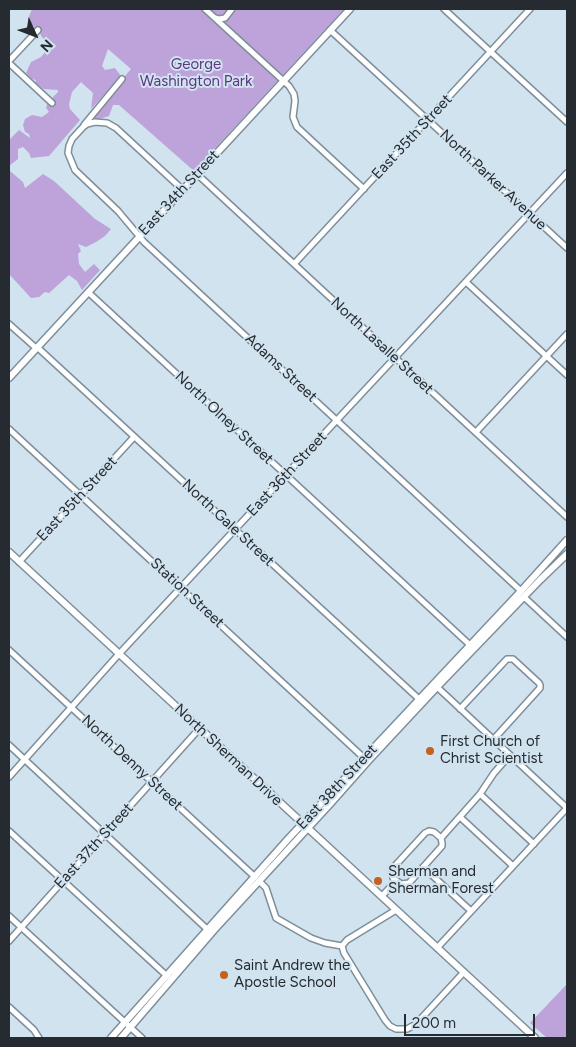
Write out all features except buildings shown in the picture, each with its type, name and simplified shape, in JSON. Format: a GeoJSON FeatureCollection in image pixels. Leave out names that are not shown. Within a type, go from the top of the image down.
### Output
{"type":"FeatureCollection","features":[{"type":"Feature","properties":{"kind":"main road","name":"East 34th Street"},"geometry":{"type":"LineString","coordinates":[[9,378],[350,9]]}},
{"type":"Feature","properties":{"kind":"main road","name":"East 38th Street"},"geometry":{"type":"LineString","coordinates":[[305,826],[523,594],[567,540]]}},
{"type":"Feature","properties":{"kind":"main road","name":"North Sherman Drive"},"geometry":{"type":"LineString","coordinates":[[9,552],[535,1038]]}},
{"type":"Feature","properties":{"kind":"main road","name":"East 38th Street"},"geometry":{"type":"LineString","coordinates":[[111,1038],[128,1025],[187,961],[364,758],[419,699],[470,645],[567,554]]}},
{"type":"Feature","properties":{"kind":"main road","name":"East 38th Street"},"geometry":{"type":"LineString","coordinates":[[121,1038],[128,1025],[167,976],[257,879]]}},
{"type":"Feature","properties":{"kind":"street"},"geometry":{"type":"LineString","coordinates":[[205,9],[290,87],[294,100],[293,117],[297,127],[364,189]]}},
{"type":"Feature","properties":{"kind":"street"},"geometry":{"type":"LineString","coordinates":[[216,18],[224,18],[232,9]]}},
{"type":"Feature","properties":{"kind":"street"},"geometry":{"type":"LineString","coordinates":[[444,9],[567,122]]}},
{"type":"Feature","properties":{"kind":"street","name":"East 35th Street"},"geometry":{"type":"LineString","coordinates":[[294,264],[530,9]]}},
{"type":"Feature","properties":{"kind":"street"},"geometry":{"type":"LineString","coordinates":[[38,30],[9,62],[52,103]]}},
{"type":"Feature","properties":{"kind":"street","name":"North Parker Avenue"},"geometry":{"type":"LineString","coordinates":[[330,30],[567,248]]}},
{"type":"Feature","properties":{"kind":"street","name":"Adams Street"},"geometry":{"type":"LineString","coordinates":[[122,79],[72,139],[68,153],[75,170],[118,211],[139,237],[523,594],[567,638]]}},
{"type":"Feature","properties":{"kind":"street"},"geometry":{"type":"LineString","coordinates":[[83,126],[96,122],[107,123],[113,126],[183,190]]}},
{"type":"Feature","properties":{"kind":"street","name":"East 36th Street"},"geometry":{"type":"LineString","coordinates":[[9,777],[119,654],[567,173]]}},
{"type":"Feature","properties":{"kind":"street","name":"North Lasalle Street"},"geometry":{"type":"LineString","coordinates":[[197,174],[567,517]]}},
{"type":"Feature","properties":{"kind":"street"},"geometry":{"type":"LineString","coordinates":[[466,282],[567,375]]}},
{"type":"Feature","properties":{"kind":"street","name":"North Olney Street"},"geometry":{"type":"LineString","coordinates":[[88,292],[470,645]]}},
{"type":"Feature","properties":{"kind":"street","name":"North Gale Street"},"geometry":{"type":"LineString","coordinates":[[9,324],[37,347],[419,699]]}},
{"type":"Feature","properties":{"kind":"street"},"geometry":{"type":"LineString","coordinates":[[476,432],[567,334]]}},
{"type":"Feature","properties":{"kind":"street","name":"Station Street"},"geometry":{"type":"LineString","coordinates":[[9,429],[364,758]]}},
{"type":"Feature","properties":{"kind":"street","name":"East 35th Street"},"geometry":{"type":"LineString","coordinates":[[19,562],[134,437]]}},
{"type":"Feature","properties":{"kind":"street","name":"North Denny Street"},"geometry":{"type":"LineString","coordinates":[[9,650],[266,888],[276,918],[311,938],[342,946]]}},
{"type":"Feature","properties":{"kind":"street"},"geometry":{"type":"LineString","coordinates":[[460,709],[507,659],[513,659],[539,683],[539,690],[493,740]]}},
{"type":"Feature","properties":{"kind":"street"},"geometry":{"type":"LineString","coordinates":[[437,687],[567,808],[437,948]]}},
{"type":"Feature","properties":{"kind":"street","name":"East 37th Street"},"geometry":{"type":"LineString","coordinates":[[9,941],[199,729]]}},
{"type":"Feature","properties":{"kind":"street"},"geometry":{"type":"LineString","coordinates":[[9,745],[208,930]]}},
{"type":"Feature","properties":{"kind":"street"},"geometry":{"type":"LineString","coordinates":[[441,838],[480,794],[494,773],[510,755]]}},
{"type":"Feature","properties":{"kind":"street"},"geometry":{"type":"LineString","coordinates":[[480,794],[534,844]]}},
{"type":"Feature","properties":{"kind":"street"},"geometry":{"type":"LineString","coordinates":[[460,817],[514,866]]}},
{"type":"Feature","properties":{"kind":"street"},"geometry":{"type":"LineString","coordinates":[[9,831],[167,976]]}},
{"type":"Feature","properties":{"kind":"street"},"geometry":{"type":"LineString","coordinates":[[432,832],[441,838],[442,846],[423,867],[409,883],[401,884],[393,878],[392,869],[425,833],[432,832]]}},
{"type":"Feature","properties":{"kind":"street"},"geometry":{"type":"LineString","coordinates":[[423,867],[471,911]]}},
{"type":"Feature","properties":{"kind":"street"},"geometry":{"type":"LineString","coordinates":[[382,896],[396,881]]}},
{"type":"Feature","properties":{"kind":"street"},"geometry":{"type":"LineString","coordinates":[[396,910],[347,940],[342,946],[344,953],[390,1026],[396,1029],[407,1029],[414,1026],[464,972]]}},
{"type":"Feature","properties":{"kind":"street"},"geometry":{"type":"LineString","coordinates":[[9,916],[141,1038]]}},
{"type":"Feature","properties":{"kind":"street"},"geometry":{"type":"LineString","coordinates":[[9,1007],[34,1030],[39,1038]]}},
{"type":"Feature","properties":{"kind":"green space","name":"George Washington Park"},"geometry":{"type":"Polygon","coordinates":[[[32,9],[344,9],[194,171],[119,105],[113,105],[109,116],[99,119],[89,118],[131,69],[108,49],[102,66],[105,70],[115,68],[121,76],[91,109],[93,93],[81,82],[72,92],[69,104],[70,109],[80,120],[49,156],[31,158],[23,147],[18,149],[18,159],[9,166],[9,140],[19,130],[30,138],[29,134],[25,132],[23,125],[25,119],[32,115],[42,117],[49,112],[46,108],[47,104],[52,103],[53,97],[58,92],[58,90],[44,89],[26,73],[31,62],[41,57],[46,51],[48,44],[28,19],[32,9]]]}},
{"type":"Feature","properties":{"kind":"green space"},"geometry":{"type":"Polygon","coordinates":[[[9,169],[23,182],[25,188],[43,174],[54,181],[95,219],[111,229],[105,236],[86,247],[78,244],[81,251],[78,254],[79,264],[85,272],[94,264],[100,270],[82,290],[77,281],[69,275],[49,293],[45,292],[39,297],[31,298],[9,274],[9,169]]]}},
{"type":"Feature","properties":{"kind":"green space"},"geometry":{"type":"Polygon","coordinates":[[[567,984],[567,1038],[547,1038],[530,1023],[567,984]]]}},
{"type":"Feature","properties":{"kind":"place","name":"First Church of Christ Scientist"},"geometry":{"type":"Point","coordinates":[430,751]}},
{"type":"Feature","properties":{"kind":"place","name":"Sherman and Sherman Forest"},"geometry":{"type":"Point","coordinates":[378,881]}},
{"type":"Feature","properties":{"kind":"place","name":"Saint Andrew the Apostle School"},"geometry":{"type":"Point","coordinates":[224,975]}}]}
